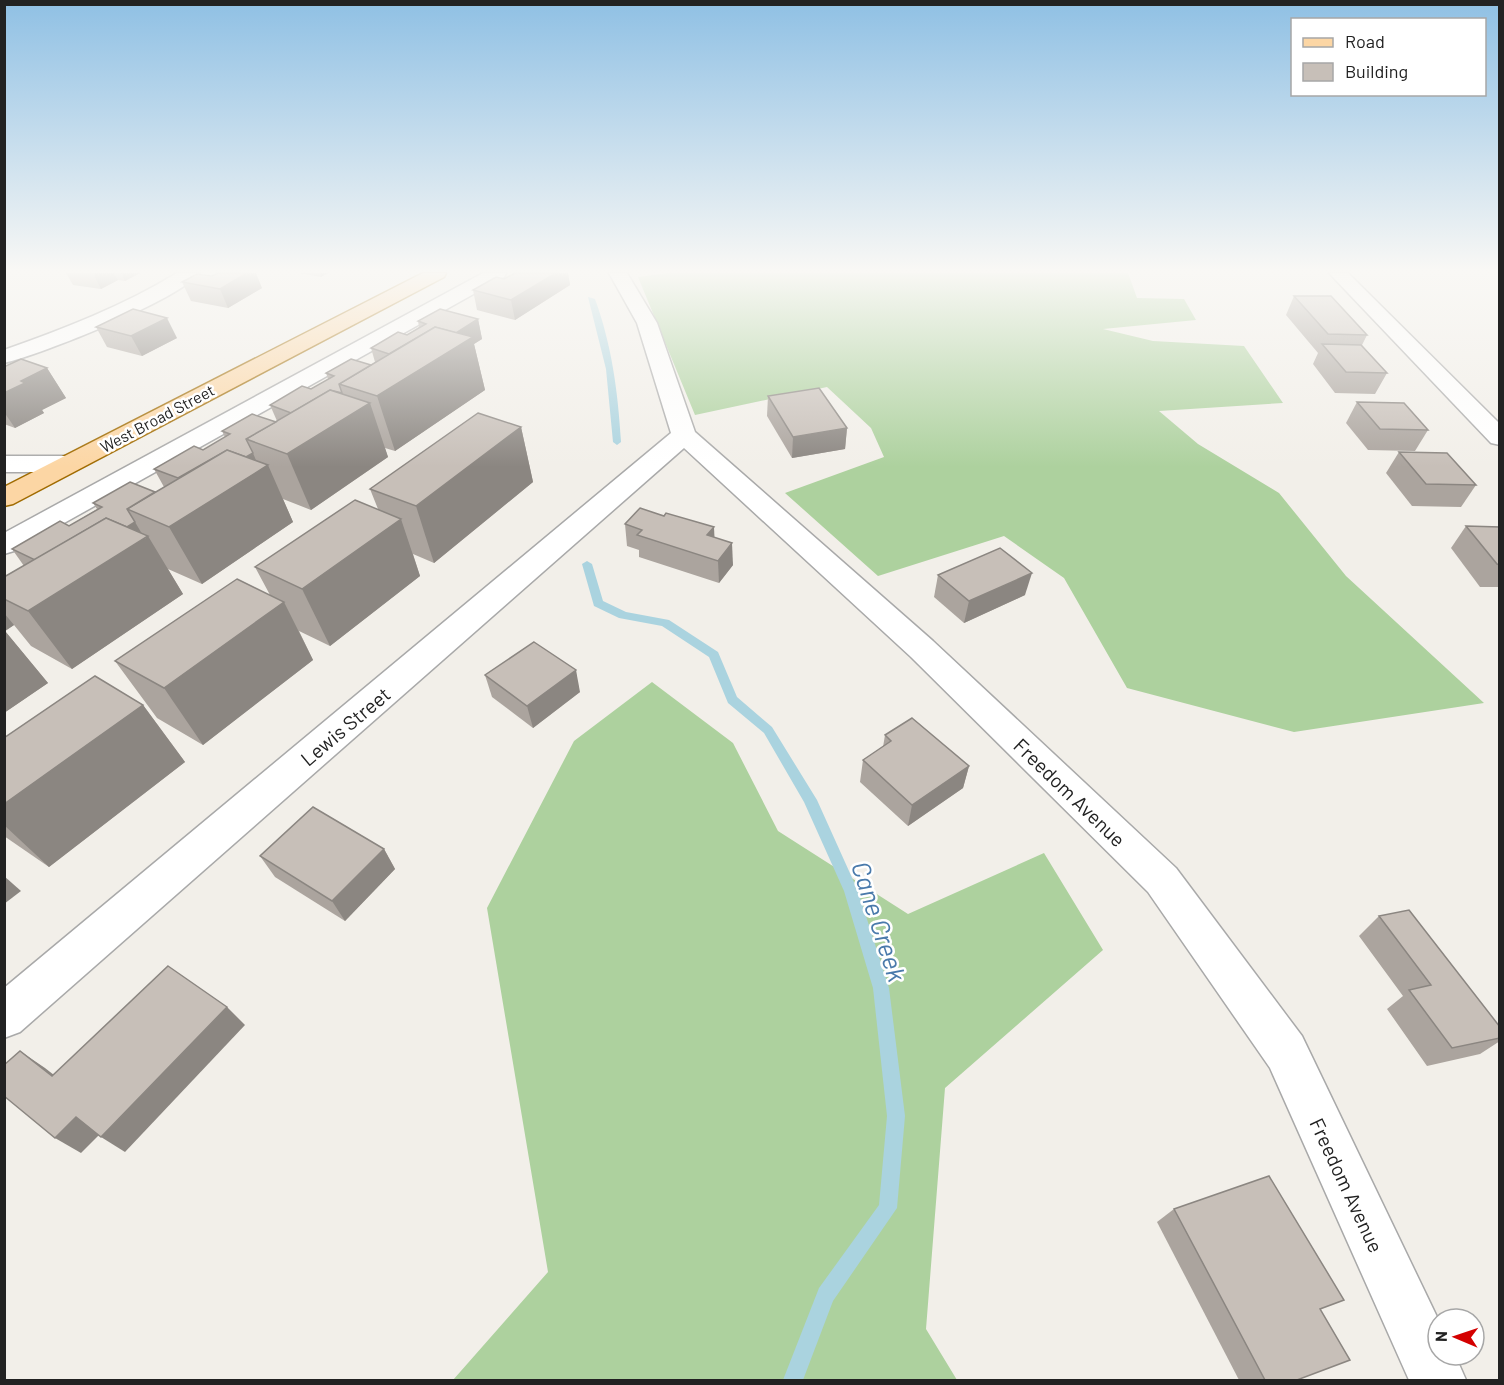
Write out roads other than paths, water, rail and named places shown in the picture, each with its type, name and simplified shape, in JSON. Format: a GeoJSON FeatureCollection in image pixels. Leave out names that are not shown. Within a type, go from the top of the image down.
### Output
{"type":"FeatureCollection","features":[{"type":"Feature","properties":{"kind":"main road","name":"West Broad Street"},"geometry":{"type":"LineString","coordinates":[[4,498],[311,338]]}},
{"type":"Feature","properties":{"kind":"street"},"geometry":{"type":"LineString","coordinates":[[4,357],[59,338]]}},
{"type":"Feature","properties":{"kind":"street"},"geometry":{"type":"LineString","coordinates":[[4,545],[381,338]]}},
{"type":"Feature","properties":{"kind":"street","name":"Freedom Avenue"},"geometry":{"type":"LineString","coordinates":[[651,338],[684,435],[922,649],[1162,880],[1286,1052],[1438,1380]]}},
{"type":"Feature","properties":{"kind":"street"},"geometry":{"type":"LineString","coordinates":[[1401,338],[1500,438]]}},
{"type":"Feature","properties":{"kind":"street"},"geometry":{"type":"LineString","coordinates":[[289,349],[333,364]]}},
{"type":"Feature","properties":{"kind":"street","name":"Lewis Street"},"geometry":{"type":"LineString","coordinates":[[4,1017],[684,435]]}},
{"type":"Feature","properties":{"kind":"street"},"geometry":{"type":"LineString","coordinates":[[4,464],[69,464]]}},
{"type":"Feature","properties":{"kind":"waterway"},"geometry":{"type":"LineString","coordinates":[[604,338],[610,369],[617,442]]}},
{"type":"Feature","properties":{"kind":"waterway","name":"Cane Creek"},"geometry":{"type":"LineString","coordinates":[[587,564],[598,603],[623,615],[665,623],[714,655],[732,700],[768,730],[810,800],[851,891],[881,988],[896,1116],[888,1208],[826,1295],[793,1380]]}}]}
